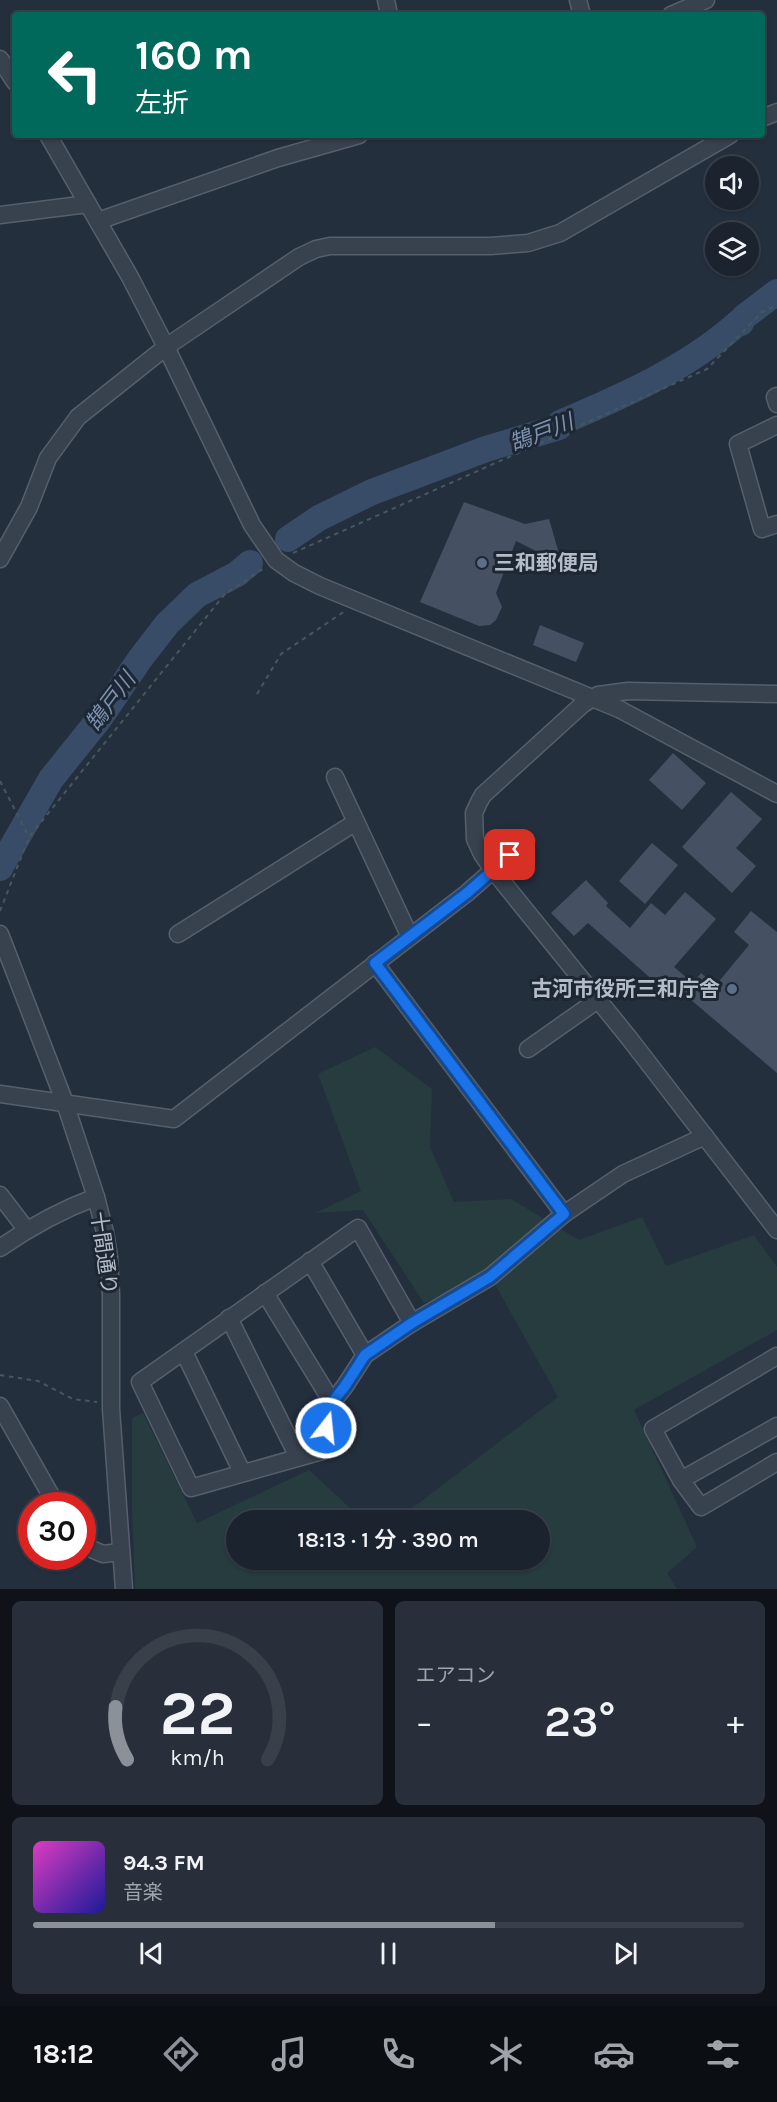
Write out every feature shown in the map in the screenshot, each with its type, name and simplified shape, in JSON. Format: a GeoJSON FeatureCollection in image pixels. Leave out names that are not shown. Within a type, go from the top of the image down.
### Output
{"type":"FeatureCollection","features":[{"type":"Feature","properties":{"kind":"street"},"geometry":{"type":"LineString","coordinates":[[678,12],[706,0]]}},
{"type":"Feature","properties":{"kind":"street"},"geometry":{"type":"LineString","coordinates":[[0,59],[12,77]]}},
{"type":"Feature","properties":{"kind":"street"},"geometry":{"type":"LineString","coordinates":[[50,138],[98,221],[166,347],[252,525],[276,560],[294,573],[320,586],[642,720],[777,794]]}},
{"type":"Feature","properties":{"kind":"street"},"geometry":{"type":"LineString","coordinates":[[98,221],[278,158],[348,138]]}},
{"type":"Feature","properties":{"kind":"street"},"geometry":{"type":"LineString","coordinates":[[0,558],[29,507],[48,458],[78,417],[166,347],[299,257],[316,249],[330,246],[490,246],[528,243],[560,233],[725,138]]}},
{"type":"Feature","properties":{"kind":"street"},"geometry":{"type":"LineString","coordinates":[[0,215],[88,204]]}},
{"type":"Feature","properties":{"kind":"street"},"geometry":{"type":"LineString","coordinates":[[777,396],[775,397],[777,404]]}},
{"type":"Feature","properties":{"kind":"street"},"geometry":{"type":"LineString","coordinates":[[777,425],[738,444],[762,529],[777,524]]}},
{"type":"Feature","properties":{"kind":"street"},"geometry":{"type":"LineString","coordinates":[[777,694],[652,690],[604,693],[593,698],[561,722],[483,795],[474,813],[475,839],[493,870],[599,999],[777,1230]]}},
{"type":"Feature","properties":{"kind":"street"},"geometry":{"type":"LineString","coordinates":[[335,777],[410,937]]}},
{"type":"Feature","properties":{"kind":"street"},"geometry":{"type":"LineString","coordinates":[[178,934],[356,822]]}},
{"type":"Feature","properties":{"kind":"street"},"geometry":{"type":"LineString","coordinates":[[0,1094],[174,1119],[467,893],[526,841]]}},
{"type":"Feature","properties":{"kind":"street","name":"十間通り"},"geometry":{"type":"LineString","coordinates":[[0,934],[65,1103],[96,1197],[109,1257],[111,1405],[124,1589]]}},
{"type":"Feature","properties":{"kind":"street"},"geometry":{"type":"LineString","coordinates":[[375,963],[564,1214]]}},
{"type":"Feature","properties":{"kind":"street"},"geometry":{"type":"LineString","coordinates":[[528,1049],[599,999]]}},
{"type":"Feature","properties":{"kind":"street"},"geometry":{"type":"LineString","coordinates":[[412,1323],[358,1228],[140,1382],[191,1488],[322,1451],[332,1402],[365,1355],[412,1323],[490,1277],[564,1214],[623,1174],[705,1136]]}},
{"type":"Feature","properties":{"kind":"street"},"geometry":{"type":"LineString","coordinates":[[0,1194],[26,1229]]}},
{"type":"Feature","properties":{"kind":"street"},"geometry":{"type":"LineString","coordinates":[[0,1248],[26,1229],[96,1197]]}},
{"type":"Feature","properties":{"kind":"street"},"geometry":{"type":"LineString","coordinates":[[310,1261],[365,1355]]}},
{"type":"Feature","properties":{"kind":"street"},"geometry":{"type":"LineString","coordinates":[[265,1293],[332,1402]]}},
{"type":"Feature","properties":{"kind":"street"},"geometry":{"type":"LineString","coordinates":[[229,1318],[298,1457]]}},
{"type":"Feature","properties":{"kind":"street"},"geometry":{"type":"LineString","coordinates":[[184,1352],[242,1472]]}},
{"type":"Feature","properties":{"kind":"street"},"geometry":{"type":"LineString","coordinates":[[777,1356],[653,1429],[681,1480],[702,1507],[777,1462]]}},
{"type":"Feature","properties":{"kind":"street"},"geometry":{"type":"LineString","coordinates":[[0,1406],[49,1492]]}},
{"type":"Feature","properties":{"kind":"street"},"geometry":{"type":"LineString","coordinates":[[681,1480],[777,1426]]}},
{"type":"Feature","properties":{"kind":"street"},"geometry":{"type":"LineString","coordinates":[[96,1551],[103,1554],[120,1552]]}},
{"type":"Feature","properties":{"kind":"path"},"geometry":{"type":"LineString","coordinates":[[0,910],[29,837],[224,595],[276,560],[707,369],[762,312],[777,305]]}},
{"type":"Feature","properties":{"kind":"path"},"geometry":{"type":"LineString","coordinates":[[256,694],[280,654],[359,601]]}},
{"type":"Feature","properties":{"kind":"path"},"geometry":{"type":"LineString","coordinates":[[0,781],[29,837]]}},
{"type":"Feature","properties":{"kind":"path"},"geometry":{"type":"LineString","coordinates":[[0,1375],[38,1381],[73,1399],[111,1405]]}},
{"type":"Feature","properties":{"kind":"green space"},"geometry":{"type":"Polygon","coordinates":[[[375,1047],[432,1089],[430,1147],[454,1202],[511,1199],[579,1240],[642,1217],[666,1266],[754,1235],[777,1267],[777,1330],[634,1410],[697,1547],[667,1573],[677,1589],[135,1589],[132,1418],[143,1413],[197,1523],[309,1470],[352,1510],[226,1510],[226,1570],[550,1570],[550,1510],[408,1510],[558,1397],[491,1277],[424,1303],[363,1210],[315,1213],[361,1191],[318,1074],[375,1047]]]}},
{"type":"Feature","properties":{"kind":"building"},"geometry":{"type":"Polygon","coordinates":[[[464,502],[525,524],[549,519],[562,564],[516,541],[496,593],[502,607],[496,620],[490,625],[479,626],[420,602],[464,502]]]}},
{"type":"Feature","properties":{"kind":"building"},"geometry":{"type":"Polygon","coordinates":[[[540,625],[584,643],[576,662],[533,645],[540,625]]]}},
{"type":"Feature","properties":{"kind":"building"},"geometry":{"type":"Polygon","coordinates":[[[673,753],[706,783],[682,810],[649,780],[673,753]]]}},
{"type":"Feature","properties":{"kind":"building"},"geometry":{"type":"Polygon","coordinates":[[[731,792],[762,819],[736,848],[756,866],[732,893],[682,847],[731,792]]]}},
{"type":"Feature","properties":{"kind":"building"},"geometry":{"type":"Polygon","coordinates":[[[652,843],[678,865],[645,904],[619,881],[652,843]]]}},
{"type":"Feature","properties":{"kind":"building"},"geometry":{"type":"Polygon","coordinates":[[[586,880],[608,903],[606,906],[630,928],[651,903],[665,915],[685,892],[716,919],[674,967],[693,983],[701,973],[716,985],[749,945],[734,932],[751,911],[777,932],[777,1073],[670,982],[664,990],[588,923],[574,936],[551,913],[586,880]]]}},
{"type":"Feature","properties":{"kind":"waterway","name":"鵠戸川"},"geometry":{"type":"LineString","coordinates":[[288,539],[319,518],[372,492],[486,449],[559,427],[560,423],[654,380],[698,353],[739,322],[741,323],[744,317],[777,292]]}},
{"type":"Feature","properties":{"kind":"waterway","name":"鵠戸川"},"geometry":{"type":"LineString","coordinates":[[0,868],[51,779],[100,718],[167,624],[197,595],[237,574],[250,563]]}},
{"type":"Feature","properties":{"kind":"place","name":"三和郵便局"},"geometry":{"type":"Point","coordinates":[482,563]}},
{"type":"Feature","properties":{"kind":"place","name":"古河市役所三和庁舎"},"geometry":{"type":"Point","coordinates":[732,989]}},
{"type":"Feature","properties":{"kind":"route"},"geometry":{"type":"LineString","coordinates":[[326,1428],[330,1405],[365,1355],[412,1323],[490,1277],[564,1214],[375,963],[467,893],[510,855]]}}]}
